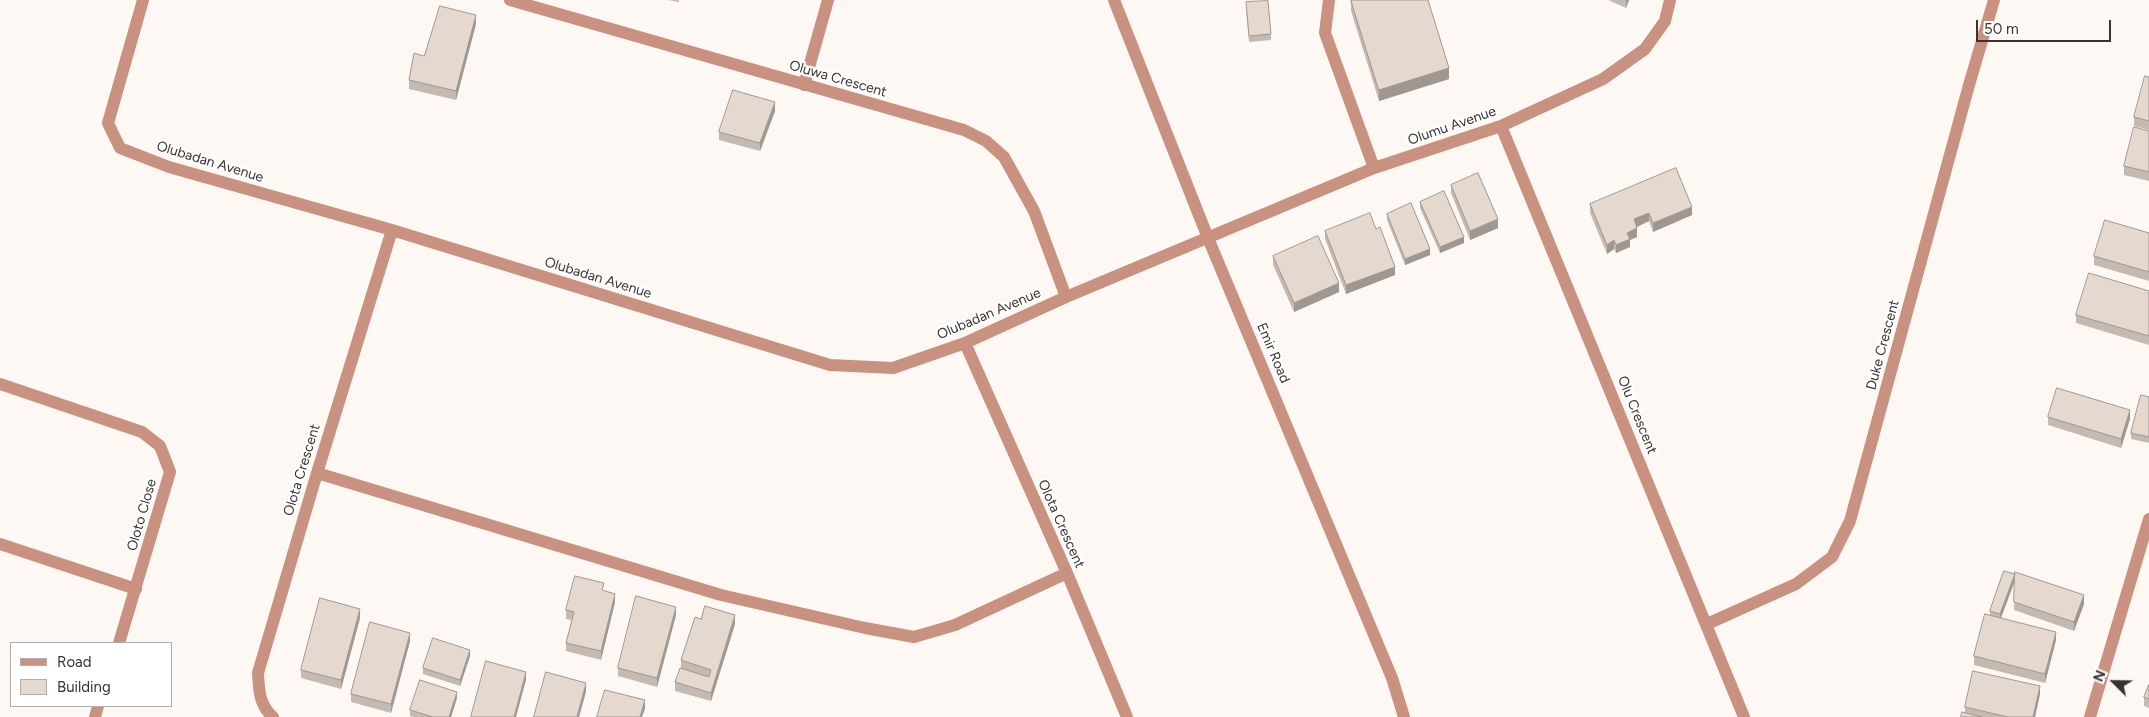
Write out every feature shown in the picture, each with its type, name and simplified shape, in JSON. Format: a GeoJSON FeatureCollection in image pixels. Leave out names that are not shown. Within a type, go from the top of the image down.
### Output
{"type":"FeatureCollection","features":[{"type":"Feature","properties":{"kind":"street","name":"Olubadan Avenue"},"geometry":{"type":"LineString","coordinates":[[143,0],[108,123],[120,148],[168,168],[392,230],[830,366],[893,368],[965,343],[1066,297],[1208,238]]}},
{"type":"Feature","properties":{"kind":"street","name":"Oluwa Crescent"},"geometry":{"type":"LineString","coordinates":[[510,0],[964,130],[986,140],[1004,157],[1034,211],[1066,297]]}},
{"type":"Feature","properties":{"kind":"street"},"geometry":{"type":"LineString","coordinates":[[804,85],[828,0]]}},
{"type":"Feature","properties":{"kind":"street","name":"Emir Road"},"geometry":{"type":"LineString","coordinates":[[1114,0],[1208,238],[1392,678],[1404,717]]}},
{"type":"Feature","properties":{"kind":"street"},"geometry":{"type":"LineString","coordinates":[[1328,0],[1325,33],[1374,168]]}},
{"type":"Feature","properties":{"kind":"street","name":"Olumu Avenue"},"geometry":{"type":"LineString","coordinates":[[1208,238],[1374,168],[1501,126],[1603,80],[1645,49],[1665,20],[1670,0]]}},
{"type":"Feature","properties":{"kind":"street","name":"Duke Crescent"},"geometry":{"type":"LineString","coordinates":[[1707,624],[1796,584],[1832,557],[1850,521],[1966,95],[1994,0]]}},
{"type":"Feature","properties":{"kind":"street","name":"Olu Crescent"},"geometry":{"type":"LineString","coordinates":[[1501,126],[1744,717]]}},
{"type":"Feature","properties":{"kind":"street","name":"Olota Crescent"},"geometry":{"type":"LineString","coordinates":[[272,717],[267,712],[260,697],[258,673],[392,230]]}},
{"type":"Feature","properties":{"kind":"street","name":"Olota Crescent"},"geometry":{"type":"LineString","coordinates":[[965,343],[1067,573],[1127,717]]}},
{"type":"Feature","properties":{"kind":"street","name":"Oloto Close"},"geometry":{"type":"LineString","coordinates":[[0,384],[142,432],[160,446],[170,472],[119,642]]}},
{"type":"Feature","properties":{"kind":"street"},"geometry":{"type":"LineString","coordinates":[[317,473],[728,597],[914,637],[955,625],[1067,573]]}},
{"type":"Feature","properties":{"kind":"street"},"geometry":{"type":"LineString","coordinates":[[2090,717],[2149,519]]}},
{"type":"Feature","properties":{"kind":"street"},"geometry":{"type":"LineString","coordinates":[[0,544],[136,589]]}},
{"type":"Feature","properties":{"kind":"building"},"geometry":{"type":"Polygon","coordinates":[[[1351,0],[1428,0],[1449,68],[1379,90],[1351,0]]]}},
{"type":"Feature","properties":{"kind":"building"},"geometry":{"type":"Polygon","coordinates":[[[1268,1],[1271,34],[1249,36],[1246,2],[1268,1]]]}},
{"type":"Feature","properties":{"kind":"building"},"geometry":{"type":"Polygon","coordinates":[[[440,6],[476,15],[456,91],[409,80],[414,53],[424,56],[440,6]]]}},
{"type":"Feature","properties":{"kind":"building"},"geometry":{"type":"Polygon","coordinates":[[[2145,76],[2149,77],[2149,121],[2134,117],[2145,76]]]}},
{"type":"Feature","properties":{"kind":"building"},"geometry":{"type":"Polygon","coordinates":[[[733,90],[775,102],[760,143],[719,132],[733,90]]]}},
{"type":"Feature","properties":{"kind":"building"},"geometry":{"type":"Polygon","coordinates":[[[2134,127],[2149,131],[2149,172],[2124,166],[2134,127]]]}},
{"type":"Feature","properties":{"kind":"building"},"geometry":{"type":"Polygon","coordinates":[[[1676,168],[1692,207],[1653,223],[1649,213],[1634,219],[1637,228],[1627,233],[1630,239],[1616,245],[1614,240],[1607,245],[1590,204],[1676,168]]]}},
{"type":"Feature","properties":{"kind":"building"},"geometry":{"type":"Polygon","coordinates":[[[1478,173],[1498,219],[1470,231],[1451,185],[1478,173]]]}},
{"type":"Feature","properties":{"kind":"building"},"geometry":{"type":"Polygon","coordinates":[[[1444,191],[1464,237],[1440,247],[1420,202],[1444,191]]]}},
{"type":"Feature","properties":{"kind":"building"},"geometry":{"type":"Polygon","coordinates":[[[1411,203],[1430,249],[1405,259],[1387,214],[1411,203]]]}},
{"type":"Feature","properties":{"kind":"building"},"geometry":{"type":"Polygon","coordinates":[[[1370,213],[1376,229],[1380,227],[1395,267],[1346,285],[1325,231],[1370,213]]]}},
{"type":"Feature","properties":{"kind":"building"},"geometry":{"type":"Polygon","coordinates":[[[2105,220],[2149,233],[2149,272],[2094,256],[2105,220]]]}},
{"type":"Feature","properties":{"kind":"building"},"geometry":{"type":"Polygon","coordinates":[[[1318,236],[1339,283],[1294,303],[1273,256],[1318,236]]]}},
{"type":"Feature","properties":{"kind":"building"},"geometry":{"type":"Polygon","coordinates":[[[2089,273],[2149,291],[2149,336],[2076,315],[2089,273]]]}},
{"type":"Feature","properties":{"kind":"building"},"geometry":{"type":"Polygon","coordinates":[[[2057,388],[2130,410],[2121,439],[2048,417],[2057,388]]]}},
{"type":"Feature","properties":{"kind":"building"},"geometry":{"type":"Polygon","coordinates":[[[2141,395],[2149,397],[2149,437],[2131,433],[2141,395]]]}},
{"type":"Feature","properties":{"kind":"building"},"geometry":{"type":"Polygon","coordinates":[[[2004,571],[2015,574],[2000,614],[1990,611],[2004,571]]]}},
{"type":"Feature","properties":{"kind":"building"},"geometry":{"type":"Polygon","coordinates":[[[2015,572],[2084,595],[2074,622],[2014,602],[2015,572]]]}},
{"type":"Feature","properties":{"kind":"building"},"geometry":{"type":"Polygon","coordinates":[[[575,576],[604,583],[602,590],[615,594],[601,651],[566,643],[574,612],[566,610],[575,576]]]}},
{"type":"Feature","properties":{"kind":"building"},"geometry":{"type":"Polygon","coordinates":[[[636,596],[676,607],[657,678],[618,668],[636,596]]]}},
{"type":"Feature","properties":{"kind":"building"},"geometry":{"type":"Polygon","coordinates":[[[320,598],[360,609],[341,680],[301,670],[320,598]]]}},
{"type":"Feature","properties":{"kind":"building"},"geometry":{"type":"Polygon","coordinates":[[[705,606],[735,615],[711,693],[675,682],[680,668],[709,677],[711,670],[681,660],[695,617],[701,619],[705,606]]]}},
{"type":"Feature","properties":{"kind":"building"},"geometry":{"type":"Polygon","coordinates":[[[1985,614],[2056,632],[2045,674],[1974,656],[1985,614]]]}},
{"type":"Feature","properties":{"kind":"building"},"geometry":{"type":"Polygon","coordinates":[[[370,622],[410,633],[391,704],[351,694],[370,622]]]}},
{"type":"Feature","properties":{"kind":"building"},"geometry":{"type":"Polygon","coordinates":[[[433,638],[470,650],[460,680],[423,668],[433,638]]]}},
{"type":"Feature","properties":{"kind":"building"},"geometry":{"type":"Polygon","coordinates":[[[486,661],[526,672],[514,717],[471,717],[486,661]]]}},
{"type":"Feature","properties":{"kind":"building"},"geometry":{"type":"Polygon","coordinates":[[[1973,671],[2040,686],[2033,717],[2008,717],[1965,707],[1973,671]]]}},
{"type":"Feature","properties":{"kind":"building"},"geometry":{"type":"Polygon","coordinates":[[[546,672],[586,683],[577,717],[534,717],[546,672]]]}},
{"type":"Feature","properties":{"kind":"building"},"geometry":{"type":"Polygon","coordinates":[[[420,680],[457,692],[449,717],[433,717],[410,710],[420,680]]]}},
{"type":"Feature","properties":{"kind":"building"},"geometry":{"type":"Polygon","coordinates":[[[2149,685],[2149,699],[2144,697],[2149,685]]]}},
{"type":"Feature","properties":{"kind":"building"},"geometry":{"type":"Polygon","coordinates":[[[605,690],[645,700],[640,717],[597,717],[605,690]]]}},
{"type":"Feature","properties":{"kind":"building"},"geometry":{"type":"Polygon","coordinates":[[[1962,712],[1982,717],[1961,717],[1962,712]]]}}]}
